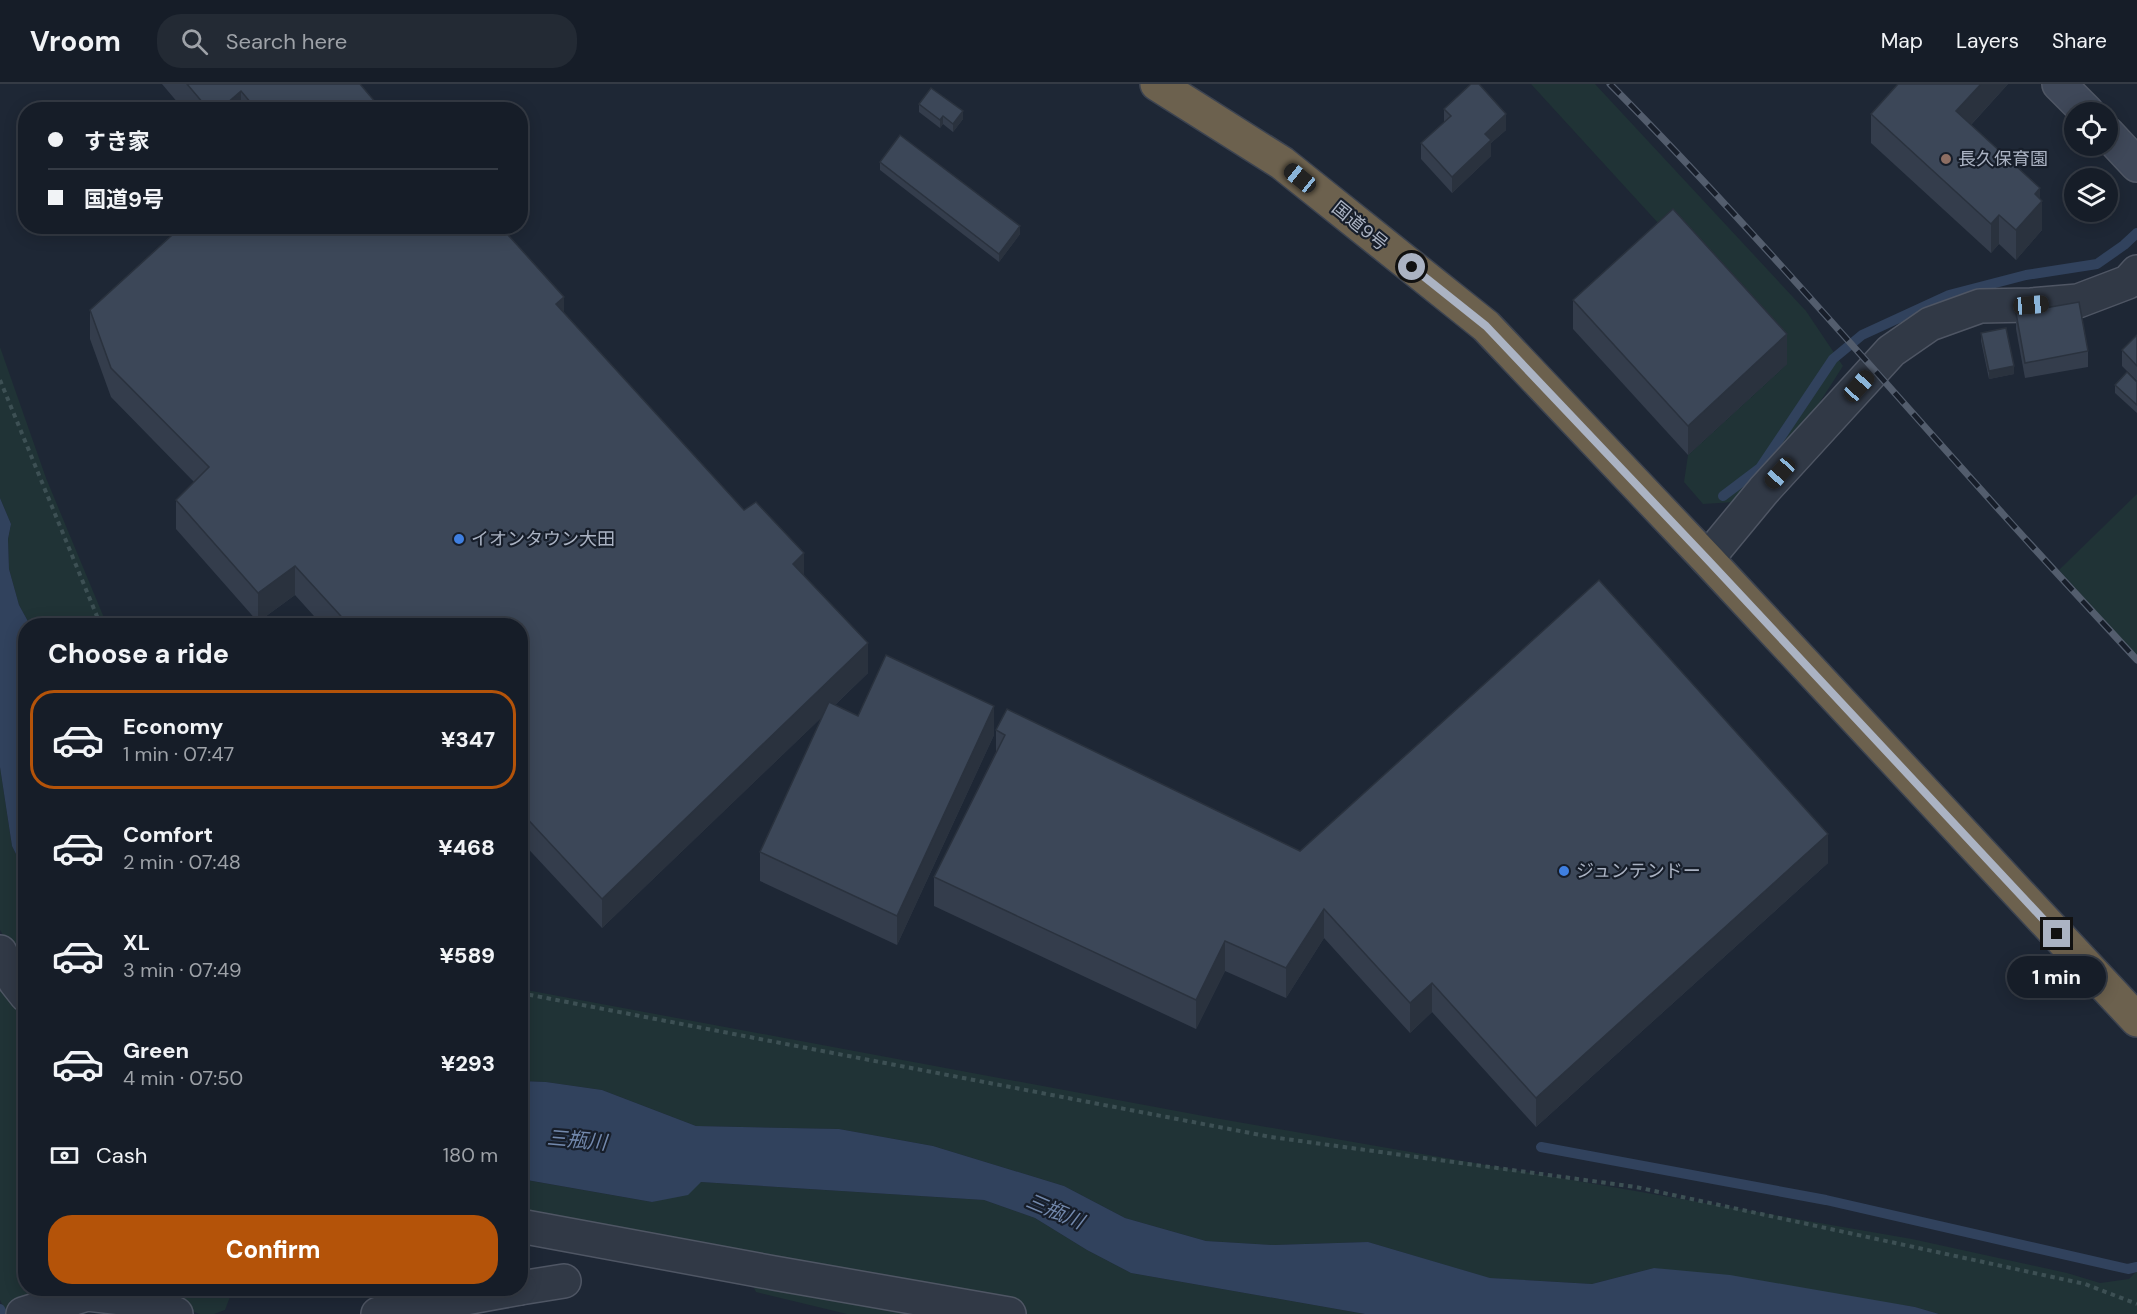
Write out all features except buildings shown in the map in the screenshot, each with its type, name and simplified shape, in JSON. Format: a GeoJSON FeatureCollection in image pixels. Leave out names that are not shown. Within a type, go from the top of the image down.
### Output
{"type":"FeatureCollection","features":[{"type":"Feature","properties":{"kind":"highway","name":"国道9号"},"geometry":{"type":"LineString","coordinates":[[1157,84],[1282,163],[1486,326],[2137,1020]]}},
{"type":"Feature","properties":{"kind":"street"},"geometry":{"type":"LineString","coordinates":[[2059,84],[2077,102]]}},
{"type":"Feature","properties":{"kind":"street"},"geometry":{"type":"LineString","coordinates":[[2118,145],[2137,165]]}},
{"type":"Feature","properties":{"kind":"street"},"geometry":{"type":"LineString","coordinates":[[1707,559],[1764,490],[1891,351],[1930,324],[1980,306],[2078,301],[2128,282],[2137,272]]}},
{"type":"Feature","properties":{"kind":"street"},"geometry":{"type":"LineString","coordinates":[[0,952],[18,985]]}},
{"type":"Feature","properties":{"kind":"street"},"geometry":{"type":"LineString","coordinates":[[528,1228],[774,1274],[1009,1314]]}},
{"type":"Feature","properties":{"kind":"street"},"geometry":{"type":"LineString","coordinates":[[528,1287],[564,1281]]}},
{"type":"Feature","properties":{"kind":"street"},"geometry":{"type":"LineString","coordinates":[[23,1314],[81,1296]]}},
{"type":"Feature","properties":{"kind":"street"},"geometry":{"type":"LineString","coordinates":[[104,1296],[139,1300],[176,1314]]}},
{"type":"Feature","properties":{"kind":"street"},"geometry":{"type":"LineString","coordinates":[[378,1314],[476,1296]]}},
{"type":"Feature","properties":{"kind":"path"},"geometry":{"type":"LineString","coordinates":[[0,380],[98,618]]}},
{"type":"Feature","properties":{"kind":"path"},"geometry":{"type":"LineString","coordinates":[[528,995],[1271,1137],[1636,1187],[2085,1284],[2137,1304]]}},
{"type":"Feature","properties":{"kind":"green space"},"geometry":{"type":"Polygon","coordinates":[[[1531,84],[1595,84],[1806,311],[1843,366],[1786,455],[1735,502],[1703,504],[1684,482],[1688,455],[1787,364],[1531,84]]]}},
{"type":"Feature","properties":{"kind":"green space"},"geometry":{"type":"Polygon","coordinates":[[[0,347],[46,478],[104,618],[26,618],[19,605],[9,569],[8,539],[11,524],[0,498],[0,347]]]}},
{"type":"Feature","properties":{"kind":"green space"},"geometry":{"type":"Polygon","coordinates":[[[2137,494],[2137,656],[2059,570],[2137,494]]]}},
{"type":"Feature","properties":{"kind":"green space"},"geometry":{"type":"Polygon","coordinates":[[[0,767],[12,846],[18,858],[18,960],[0,930],[0,767]]]}},
{"type":"Feature","properties":{"kind":"green space"},"geometry":{"type":"Polygon","coordinates":[[[0,973],[18,1000],[18,1296],[132,1296],[27,1307],[7,1314],[0,1300],[0,973]]]}},
{"type":"Feature","properties":{"kind":"green space"},"geometry":{"type":"Polygon","coordinates":[[[528,990],[1209,1117],[1912,1239],[2067,1273],[2100,1283],[2129,1279],[2137,1271],[2137,1314],[1939,1314],[1915,1307],[1654,1268],[1592,1284],[1489,1278],[1368,1242],[1274,1245],[1206,1241],[1125,1218],[1064,1186],[933,1146],[839,1129],[696,1126],[602,1090],[528,1081],[528,990]]]}},
{"type":"Feature","properties":{"kind":"green space"},"geometry":{"type":"Polygon","coordinates":[[[528,1180],[652,1202],[701,1182],[984,1200],[1035,1218],[1087,1250],[1131,1273],[1365,1314],[847,1314],[756,1292],[741,1262],[528,1218],[528,1180]]]}},
{"type":"Feature","properties":{"kind":"green space"},"geometry":{"type":"Polygon","coordinates":[[[145,1296],[230,1296],[225,1310],[214,1314],[200,1314],[145,1296]]]}},
{"type":"Feature","properties":{"kind":"water"},"geometry":{"type":"Polygon","coordinates":[[[0,498],[11,524],[8,539],[9,569],[19,605],[26,618],[18,618],[18,858],[12,846],[0,767],[0,498]]]}},
{"type":"Feature","properties":{"kind":"water","name":"三瓶川"},"geometry":{"type":"Polygon","coordinates":[[[528,1081],[602,1090],[696,1126],[839,1129],[933,1146],[1064,1186],[1125,1218],[1206,1241],[1274,1245],[1368,1242],[1490,1278],[1592,1284],[1654,1268],[1730,1275],[1915,1307],[1939,1314],[1365,1314],[1131,1273],[1087,1250],[1035,1218],[984,1200],[701,1182],[688,1195],[652,1202],[528,1180],[528,1081]]]}},
{"type":"Feature","properties":{"kind":"waterway"},"geometry":{"type":"LineString","coordinates":[[1723,496],[1760,468],[1833,359],[1862,335],[1949,295],[2026,275],[2097,264],[2137,233]]}},
{"type":"Feature","properties":{"kind":"waterway"},"geometry":{"type":"LineString","coordinates":[[1541,1147],[1826,1200],[2128,1269],[2137,1267]]}},
{"type":"Feature","properties":{"kind":"railway"},"geometry":{"type":"LineString","coordinates":[[1610,84],[1760,242],[2137,660]]}},
{"type":"Feature","properties":{"kind":"place","name":"長久保育園"},"geometry":{"type":"Point","coordinates":[1946,159]}},
{"type":"Feature","properties":{"kind":"place","name":"イオンタウン大田"},"geometry":{"type":"Point","coordinates":[459,539]}},
{"type":"Feature","properties":{"kind":"place","name":"ジュンテンドー"},"geometry":{"type":"Point","coordinates":[1564,871]}},
{"type":"Feature","properties":{"kind":"route"},"geometry":{"type":"LineString","coordinates":[[1412,267],[1486,326],[2057,934]]}}]}
